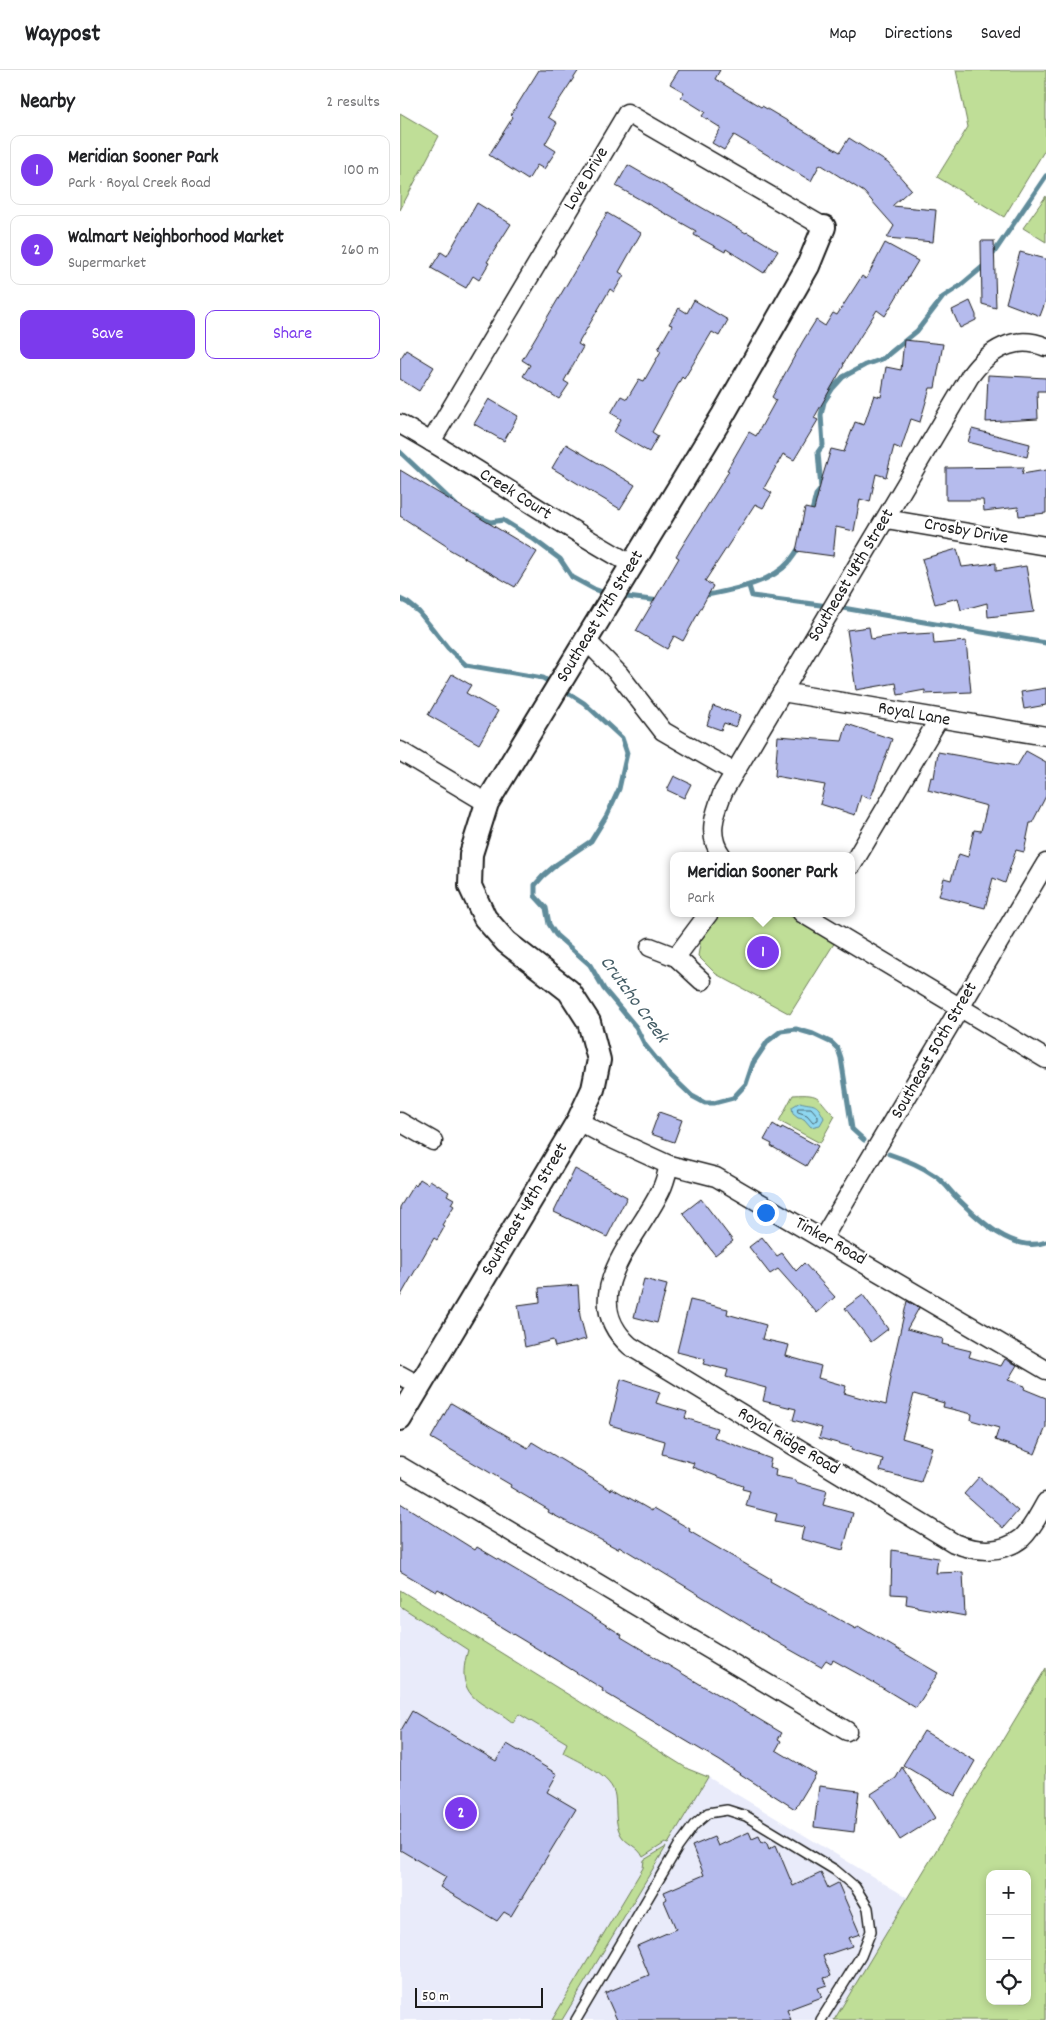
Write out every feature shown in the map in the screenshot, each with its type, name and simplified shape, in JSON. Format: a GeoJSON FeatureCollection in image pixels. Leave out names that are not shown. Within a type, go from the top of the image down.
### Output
{"type":"FeatureCollection","features":[{"type":"Feature","properties":{"kind":"street","name":"Love Drive"},"geometry":{"type":"LineString","coordinates":[[432,442],[627,113],[824,227]]}},
{"type":"Feature","properties":{"kind":"street","name":"Southeast 47th Street"},"geometry":{"type":"LineString","coordinates":[[569,991],[506,942],[485,918],[470,886],[471,854],[487,803],[723,415],[808,266],[824,227]]}},
{"type":"Feature","properties":{"kind":"street","name":"Southeast 48th Street"},"geometry":{"type":"LineString","coordinates":[[718,848],[712,827],[714,814],[723,792],[979,363],[1001,346],[1013,342],[1025,342],[1046,347]]}},
{"type":"Feature","properties":{"kind":"street","name":"Creek Court"},"geometry":{"type":"LineString","coordinates":[[400,424],[432,442],[579,535],[631,564]]}},
{"type":"Feature","properties":{"kind":"street","name":"Crosby Drive"},"geometry":{"type":"LineString","coordinates":[[886,519],[1046,546]]}},
{"type":"Feature","properties":{"kind":"street"},"geometry":{"type":"LineString","coordinates":[[585,639],[618,674],[663,731],[734,772]]}},
{"type":"Feature","properties":{"kind":"street","name":"Royal Lane"},"geometry":{"type":"LineString","coordinates":[[782,692],[938,720],[1046,736]]}},
{"type":"Feature","properties":{"kind":"street"},"geometry":{"type":"LineString","coordinates":[[855,860],[938,720]]}},
{"type":"Feature","properties":{"kind":"street"},"geometry":{"type":"LineString","coordinates":[[400,751],[487,803]]}},
{"type":"Feature","properties":{"kind":"street","name":"Southeast 50th Street"},"geometry":{"type":"LineString","coordinates":[[823,1238],[1046,863]]}},
{"type":"Feature","properties":{"kind":"street"},"geometry":{"type":"LineString","coordinates":[[676,957],[706,917]]}},
{"type":"Feature","properties":{"kind":"street"},"geometry":{"type":"LineString","coordinates":[[821,918],[960,1008],[1046,1059]]}},
{"type":"Feature","properties":{"kind":"street"},"geometry":{"type":"LineString","coordinates":[[650,947],[676,957],[702,981]]}},
{"type":"Feature","properties":{"kind":"street","name":"Southeast 48th Street"},"geometry":{"type":"LineString","coordinates":[[400,1419],[578,1121],[593,1089],[599,1060],[589,1022],[569,991]]}},
{"type":"Feature","properties":{"kind":"street","name":"Tinker Road"},"geometry":{"type":"LineString","coordinates":[[578,1121],[608,1138],[669,1165],[716,1177],[1046,1370]]}},
{"type":"Feature","properties":{"kind":"street"},"geometry":{"type":"LineString","coordinates":[[400,1122],[433,1141]]}},
{"type":"Feature","properties":{"kind":"street","name":"Royal Ridge Road"},"geometry":{"type":"LineString","coordinates":[[669,1165],[661,1190],[614,1270],[607,1300],[609,1317],[615,1330],[630,1346],[954,1543],[969,1549],[996,1549],[1011,1545],[1022,1538],[1046,1502]]}},
{"type":"Feature","properties":{"kind":"street"},"geometry":{"type":"LineString","coordinates":[[400,1374],[420,1386]]}},
{"type":"Feature","properties":{"kind":"street"},"geometry":{"type":"LineString","coordinates":[[400,1466],[847,1731]]}},
{"type":"Feature","properties":{"kind":"lane"},"geometry":{"type":"LineString","coordinates":[[576,2020],[683,1840],[694,1825],[708,1813],[727,1810],[746,1816],[835,1870],[855,1887],[868,1908],[871,1931],[861,1956],[822,2020]]}},
{"type":"Feature","properties":{"kind":"shaded area"},"geometry":{"type":"Polygon","coordinates":[[[400,1590],[688,1769],[708,1777],[908,1898],[834,2020],[400,2020],[400,1590]]]}},
{"type":"Feature","properties":{"kind":"green space"},"geometry":{"type":"Polygon","coordinates":[[[956,70],[1046,70],[1046,148],[1004,217],[937,177],[968,127],[956,70]]]}},
{"type":"Feature","properties":{"kind":"green space"},"geometry":{"type":"Polygon","coordinates":[[[400,113],[439,136],[400,210],[400,113]]]}},
{"type":"Feature","properties":{"kind":"green space"},"geometry":{"type":"Polygon","coordinates":[[[1046,196],[1046,242],[1023,228],[1046,196]]]}},
{"type":"Feature","properties":{"kind":"green space"},"geometry":{"type":"Polygon","coordinates":[[[714,917],[792,917],[835,942],[790,1014],[716,974],[698,956],[701,938],[714,917]]]}},
{"type":"Feature","properties":{"kind":"green space"},"geometry":{"type":"Polygon","coordinates":[[[793,1095],[815,1096],[835,1116],[820,1143],[779,1121],[793,1095]]]}},
{"type":"Feature","properties":{"kind":"green space"},"geometry":{"type":"Polygon","coordinates":[[[400,1590],[688,1769],[708,1777],[668,1844],[665,1843],[643,1857],[638,1850],[623,1838],[617,1821],[613,1789],[602,1776],[563,1753],[567,1743],[519,1714],[513,1723],[478,1701],[467,1688],[465,1680],[465,1662],[468,1650],[400,1606],[400,1590]]]}},
{"type":"Feature","properties":{"kind":"green space"},"geometry":{"type":"Polygon","coordinates":[[[1046,1668],[1046,2020],[834,2020],[1046,1668]]]}},
{"type":"Feature","properties":{"kind":"green space"},"geometry":{"type":"Polygon","coordinates":[[[666,1847],[562,2020],[552,2020],[643,1868],[644,1860],[666,1847]]]}},
{"type":"Feature","properties":{"kind":"water"},"geometry":{"type":"Polygon","coordinates":[[[800,1102],[814,1105],[819,1109],[824,1118],[820,1125],[811,1127],[804,1119],[798,1118],[793,1114],[792,1107],[800,1102]]]}},
{"type":"Feature","properties":{"kind":"building"},"geometry":{"type":"Polygon","coordinates":[[[539,70],[579,70],[548,117],[557,123],[545,144],[556,151],[544,169],[537,165],[528,180],[489,155],[539,70]]]}},
{"type":"Feature","properties":{"kind":"building"},"geometry":{"type":"Polygon","coordinates":[[[679,70],[720,70],[715,79],[840,152],[849,138],[888,163],[911,189],[892,206],[936,210],[933,242],[887,238],[894,226],[864,192],[820,164],[811,181],[734,135],[724,150],[712,143],[721,128],[702,116],[705,112],[681,97],[684,92],[670,84],[679,70]]]}},
{"type":"Feature","properties":{"kind":"building"},"geometry":{"type":"Polygon","coordinates":[[[628,165],[778,251],[764,273],[726,249],[725,252],[694,235],[696,231],[616,186],[628,165]]]}},
{"type":"Feature","properties":{"kind":"building"},"geometry":{"type":"Polygon","coordinates":[[[477,203],[511,224],[487,262],[489,263],[479,280],[473,276],[466,288],[431,268],[441,252],[447,256],[477,203]]]}},
{"type":"Feature","properties":{"kind":"building"},"geometry":{"type":"Polygon","coordinates":[[[607,213],[641,233],[619,272],[624,275],[614,292],[610,289],[578,344],[583,347],[564,381],[569,384],[559,399],[523,376],[530,365],[522,360],[607,213]]]}},
{"type":"Feature","properties":{"kind":"building"},"geometry":{"type":"Polygon","coordinates":[[[981,241],[994,241],[996,308],[982,304],[981,241]]]}},
{"type":"Feature","properties":{"kind":"building"},"geometry":{"type":"Polygon","coordinates":[[[885,243],[918,261],[885,316],[877,310],[843,364],[814,418],[818,420],[794,460],[783,454],[764,488],[772,493],[763,508],[755,504],[705,581],[713,586],[683,641],[674,636],[667,649],[636,631],[679,558],[676,556],[729,471],[727,470],[749,432],[756,436],[776,400],[772,397],[816,320],[825,326],[833,313],[837,315],[862,276],[866,279],[885,243]]]}},
{"type":"Feature","properties":{"kind":"building"},"geometry":{"type":"Polygon","coordinates":[[[1020,252],[1046,259],[1046,300],[1040,316],[1006,303],[1020,252]]]}},
{"type":"Feature","properties":{"kind":"building"},"geometry":{"type":"Polygon","coordinates":[[[694,300],[728,320],[719,336],[712,332],[684,379],[682,377],[652,432],[658,436],[649,452],[614,432],[621,419],[611,413],[621,396],[627,399],[639,379],[644,381],[661,351],[658,349],[672,325],[669,324],[679,308],[687,313],[694,300]]]}},
{"type":"Feature","properties":{"kind":"building"},"geometry":{"type":"Polygon","coordinates":[[[970,301],[976,315],[976,320],[960,328],[952,310],[970,301]]]}},
{"type":"Feature","properties":{"kind":"building"},"geometry":{"type":"Polygon","coordinates":[[[904,340],[943,344],[935,388],[930,388],[920,422],[911,419],[901,449],[894,446],[886,477],[876,474],[870,502],[860,499],[854,531],[836,527],[833,556],[796,551],[805,508],[814,510],[831,449],[844,452],[855,422],[864,425],[874,395],[881,397],[886,367],[901,370],[904,340]]]}},
{"type":"Feature","properties":{"kind":"building"},"geometry":{"type":"Polygon","coordinates":[[[406,350],[434,367],[419,391],[400,379],[400,359],[406,350]]]}},
{"type":"Feature","properties":{"kind":"building"},"geometry":{"type":"Polygon","coordinates":[[[988,375],[1046,378],[1046,391],[1037,391],[1038,419],[986,422],[988,375]]]}},
{"type":"Feature","properties":{"kind":"building"},"geometry":{"type":"Polygon","coordinates":[[[489,399],[518,416],[504,441],[474,424],[489,399]]]}},
{"type":"Feature","properties":{"kind":"building"},"geometry":{"type":"Polygon","coordinates":[[[972,429],[1030,444],[1027,457],[968,442],[972,429]]]}},
{"type":"Feature","properties":{"kind":"building"},"geometry":{"type":"Polygon","coordinates":[[[566,444],[635,485],[620,509],[552,468],[566,444]]]}},
{"type":"Feature","properties":{"kind":"building"},"geometry":{"type":"Polygon","coordinates":[[[1024,467],[1022,474],[1046,470],[1046,513],[1019,516],[1018,507],[984,511],[983,500],[946,500],[946,468],[1024,467]]]}},
{"type":"Feature","properties":{"kind":"building"},"geometry":{"type":"Polygon","coordinates":[[[400,470],[537,552],[515,587],[447,548],[400,516],[400,470]]]}},
{"type":"Feature","properties":{"kind":"building"},"geometry":{"type":"Polygon","coordinates":[[[957,549],[962,567],[996,563],[996,571],[1026,566],[1034,612],[988,617],[987,603],[961,610],[958,598],[935,604],[922,559],[957,549]]]}},
{"type":"Feature","properties":{"kind":"building"},"geometry":{"type":"Polygon","coordinates":[[[869,627],[871,639],[933,633],[934,644],[966,641],[971,692],[925,694],[925,690],[898,695],[896,683],[856,690],[847,630],[869,627]]]}},
{"type":"Feature","properties":{"kind":"building"},"geometry":{"type":"Polygon","coordinates":[[[452,674],[471,685],[466,693],[498,711],[479,744],[428,715],[452,674]]]}},
{"type":"Feature","properties":{"kind":"building"},"geometry":{"type":"Polygon","coordinates":[[[1046,688],[1046,705],[1024,709],[1021,692],[1046,688]]]}},
{"type":"Feature","properties":{"kind":"building"},"geometry":{"type":"Polygon","coordinates":[[[713,706],[740,715],[736,727],[724,723],[721,730],[707,725],[713,706]]]}},
{"type":"Feature","properties":{"kind":"building"},"geometry":{"type":"Polygon","coordinates":[[[847,724],[892,739],[870,799],[861,795],[855,815],[820,804],[825,785],[775,776],[778,736],[842,741],[847,724]]]}},
{"type":"Feature","properties":{"kind":"building"},"geometry":{"type":"Polygon","coordinates":[[[1026,751],[1046,762],[1046,796],[1032,823],[1030,823],[1024,852],[1016,850],[1005,883],[993,878],[985,908],[939,896],[944,878],[951,880],[959,854],[968,857],[974,830],[981,831],[987,806],[928,790],[931,777],[934,778],[938,752],[1017,766],[1026,751]]]}},
{"type":"Feature","properties":{"kind":"building"},"geometry":{"type":"Polygon","coordinates":[[[674,776],[691,784],[684,798],[667,790],[674,776]]]}},
{"type":"Feature","properties":{"kind":"building"},"geometry":{"type":"Polygon","coordinates":[[[659,1112],[682,1120],[674,1142],[651,1134],[659,1112]]]}},
{"type":"Feature","properties":{"kind":"building"},"geometry":{"type":"Polygon","coordinates":[[[773,1124],[818,1146],[806,1166],[764,1140],[773,1124]]]}},
{"type":"Feature","properties":{"kind":"building"},"geometry":{"type":"Polygon","coordinates":[[[575,1169],[627,1197],[607,1237],[554,1212],[575,1169]]]}},
{"type":"Feature","properties":{"kind":"building"},"geometry":{"type":"Polygon","coordinates":[[[420,1179],[428,1184],[430,1180],[449,1192],[447,1195],[454,1199],[451,1204],[454,1206],[442,1225],[445,1226],[437,1240],[434,1238],[400,1297],[400,1207],[414,1184],[416,1186],[420,1179]]]}},
{"type":"Feature","properties":{"kind":"building"},"geometry":{"type":"Polygon","coordinates":[[[701,1199],[733,1241],[715,1255],[683,1213],[701,1199]]]}},
{"type":"Feature","properties":{"kind":"building"},"geometry":{"type":"Polygon","coordinates":[[[762,1237],[777,1256],[782,1253],[796,1271],[804,1263],[835,1297],[817,1313],[778,1269],[770,1274],[749,1247],[762,1237]]]}},
{"type":"Feature","properties":{"kind":"building"},"geometry":{"type":"Polygon","coordinates":[[[644,1279],[667,1285],[657,1323],[634,1317],[644,1279]]]}},
{"type":"Feature","properties":{"kind":"building"},"geometry":{"type":"Polygon","coordinates":[[[578,1285],[580,1316],[586,1339],[555,1347],[553,1340],[525,1347],[518,1305],[540,1302],[539,1288],[578,1285]]]}},
{"type":"Feature","properties":{"kind":"building"},"geometry":{"type":"Polygon","coordinates":[[[863,1295],[888,1329],[871,1342],[845,1308],[863,1295]]]}},
{"type":"Feature","properties":{"kind":"building"},"geometry":{"type":"Polygon","coordinates":[[[690,1300],[728,1309],[727,1314],[766,1325],[762,1339],[789,1345],[786,1356],[821,1366],[818,1378],[846,1386],[844,1393],[886,1405],[890,1376],[907,1301],[919,1308],[907,1329],[943,1339],[942,1344],[971,1351],[969,1357],[1001,1366],[1005,1359],[1017,1365],[1008,1380],[1025,1386],[1024,1389],[1046,1398],[1046,1427],[1035,1454],[995,1440],[999,1428],[971,1420],[972,1414],[943,1407],[944,1403],[914,1394],[902,1438],[932,1447],[921,1482],[880,1471],[883,1459],[851,1450],[852,1447],[819,1438],[822,1428],[793,1420],[796,1409],[763,1401],[766,1388],[726,1377],[728,1370],[703,1364],[705,1359],[677,1352],[690,1300]]]}},
{"type":"Feature","properties":{"kind":"building"},"geometry":{"type":"Polygon","coordinates":[[[621,1379],[660,1392],[656,1403],[687,1412],[685,1418],[717,1428],[714,1437],[771,1459],[769,1467],[776,1469],[775,1476],[795,1480],[795,1482],[827,1491],[823,1505],[853,1513],[843,1550],[801,1539],[804,1527],[775,1521],[777,1514],[746,1506],[750,1491],[742,1489],[743,1486],[692,1467],[694,1463],[662,1454],[665,1441],[610,1425],[621,1379]]]}},
{"type":"Feature","properties":{"kind":"building"},"geometry":{"type":"Polygon","coordinates":[[[451,1403],[528,1448],[532,1442],[611,1490],[612,1488],[652,1511],[654,1508],[690,1529],[689,1531],[771,1579],[770,1581],[856,1629],[858,1626],[938,1673],[916,1708],[833,1660],[831,1663],[826,1660],[821,1667],[619,1546],[618,1549],[548,1512],[549,1510],[510,1487],[511,1485],[431,1438],[451,1403]]]}},
{"type":"Feature","properties":{"kind":"building"},"geometry":{"type":"Polygon","coordinates":[[[979,1477],[1018,1511],[1003,1528],[964,1494],[979,1477]]]}},
{"type":"Feature","properties":{"kind":"building"},"geometry":{"type":"Polygon","coordinates":[[[400,1503],[475,1550],[477,1547],[555,1593],[622,1635],[621,1637],[782,1733],[778,1739],[781,1741],[776,1750],[816,1774],[795,1809],[720,1761],[602,1691],[603,1689],[561,1663],[438,1589],[436,1592],[400,1571],[400,1503]]]}},
{"type":"Feature","properties":{"kind":"building"},"geometry":{"type":"Polygon","coordinates":[[[892,1550],[938,1558],[936,1573],[963,1572],[965,1616],[906,1604],[907,1595],[891,1594],[892,1550]]]}},
{"type":"Feature","properties":{"kind":"building"},"geometry":{"type":"Polygon","coordinates":[[[412,1711],[496,1761],[507,1744],[557,1774],[547,1792],[576,1809],[511,1916],[504,1912],[497,1921],[440,1887],[446,1877],[400,1850],[400,1732],[412,1711]]]}},
{"type":"Feature","properties":{"kind":"building"},"geometry":{"type":"Polygon","coordinates":[[[924,1731],[975,1761],[955,1796],[903,1765],[924,1731]]]}},
{"type":"Feature","properties":{"kind":"building"},"geometry":{"type":"Polygon","coordinates":[[[902,1767],[935,1818],[900,1840],[871,1794],[896,1778],[902,1767]]]}},
{"type":"Feature","properties":{"kind":"building"},"geometry":{"type":"Polygon","coordinates":[[[819,1786],[859,1791],[854,1832],[814,1827],[819,1786]]]}},
{"type":"Feature","properties":{"kind":"building"},"geometry":{"type":"Polygon","coordinates":[[[749,1832],[752,1839],[759,1836],[762,1843],[766,1841],[769,1849],[776,1845],[793,1886],[821,1873],[828,1888],[838,1883],[860,1934],[848,1938],[852,1946],[823,1956],[831,1976],[824,1978],[827,1985],[818,1988],[822,1997],[787,2010],[791,2020],[617,2020],[605,1993],[649,1975],[637,1946],[676,1929],[664,1901],[667,1899],[664,1892],[704,1875],[692,1846],[714,1837],[718,1846],[749,1832]]]}},
{"type":"Feature","properties":{"kind":"waterway"},"geometry":{"type":"LineString","coordinates":[[991,257],[1046,176]]}},
{"type":"Feature","properties":{"kind":"waterway"},"geometry":{"type":"LineString","coordinates":[[811,515],[816,495],[821,489],[818,452],[823,445],[821,415],[824,402],[833,388],[843,377],[865,365],[884,358],[917,331],[943,297],[960,286],[986,264]]}},
{"type":"Feature","properties":{"kind":"waterway"},"geometry":{"type":"LineString","coordinates":[[400,452],[456,505]]}},
{"type":"Feature","properties":{"kind":"waterway"},"geometry":{"type":"LineString","coordinates":[[474,515],[491,522],[503,520],[532,538],[560,559],[572,577],[608,594]]}},
{"type":"Feature","properties":{"kind":"waterway"},"geometry":{"type":"LineString","coordinates":[[703,596],[749,585],[771,576],[789,562],[800,546]]}},
{"type":"Feature","properties":{"kind":"waterway"},"geometry":{"type":"LineString","coordinates":[[749,586],[752,596],[828,606]]}},
{"type":"Feature","properties":{"kind":"waterway"},"geometry":{"type":"LineString","coordinates":[[619,596],[660,601]]}},
{"type":"Feature","properties":{"kind":"waterway","name":"Crutcho Creek"},"geometry":{"type":"LineString","coordinates":[[400,599],[419,612],[448,648],[466,665],[543,678],[553,684]]}},
{"type":"Feature","properties":{"kind":"waterway"},"geometry":{"type":"LineString","coordinates":[[837,607],[1046,643]]}},
{"type":"Feature","properties":{"kind":"waterway","name":"Crutcho Creek"},"geometry":{"type":"LineString","coordinates":[[562,689],[584,703],[622,738],[627,753],[619,789],[607,815],[591,841],[557,864],[535,885],[535,896],[546,908],[549,924],[556,935],[590,965],[604,989],[636,1027],[645,1045],[667,1072],[692,1096],[705,1103],[714,1103],[733,1098],[746,1084],[753,1063],[768,1041],[781,1031],[796,1029],[813,1034],[832,1043],[838,1049],[841,1058],[852,1129],[864,1140]]}},
{"type":"Feature","properties":{"kind":"waterway","name":"Crutcho Creek"},"geometry":{"type":"LineString","coordinates":[[889,1154],[929,1171],[984,1223],[1008,1239],[1033,1244],[1046,1242]]}},
{"type":"Feature","properties":{"kind":"place","name":"Meridian Sooner Park"},"geometry":{"type":"Point","coordinates":[763,952]}},
{"type":"Feature","properties":{"kind":"place","name":"Walmart Neighborhood Market"},"geometry":{"type":"Point","coordinates":[461,1813]}}]}
